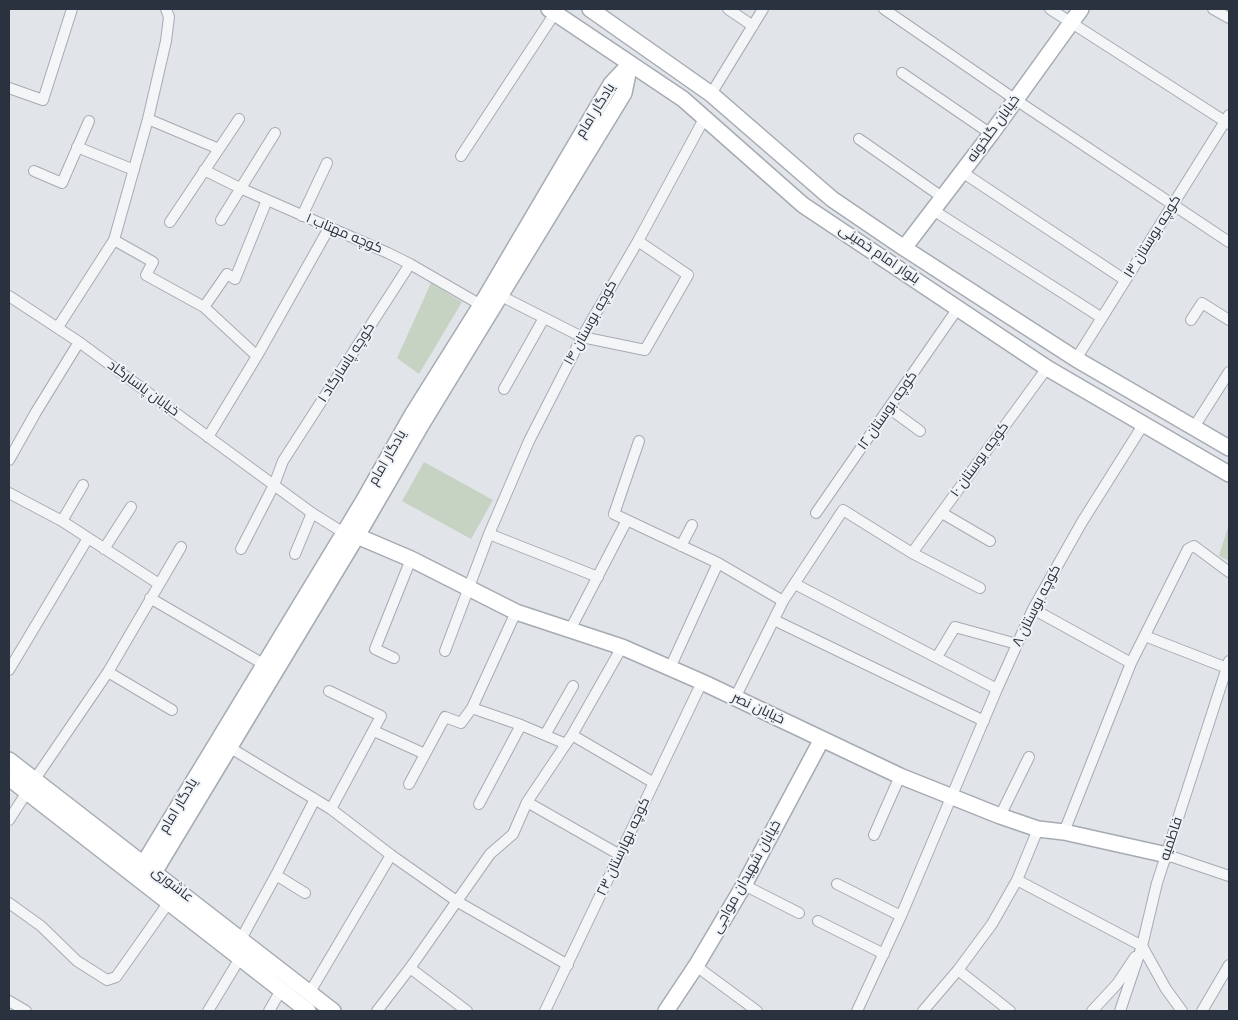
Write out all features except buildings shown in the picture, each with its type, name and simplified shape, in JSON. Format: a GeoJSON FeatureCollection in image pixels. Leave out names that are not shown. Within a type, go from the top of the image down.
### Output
{"type":"FeatureCollection","features":[{"type":"Feature","properties":{"kind":"street"},"geometry":{"type":"LineString","coordinates":[[9,88],[43,100],[72,9]]}},
{"type":"Feature","properties":{"kind":"street"},"geometry":{"type":"LineString","coordinates":[[58,328],[114,240],[148,119],[166,41],[169,18],[166,9]]}},
{"type":"Feature","properties":{"kind":"street","name":"بلوار امام خمینی"},"geometry":{"type":"LineString","coordinates":[[592,9],[711,94],[832,199],[1076,359],[1229,448]]}},
{"type":"Feature","properties":{"kind":"street"},"geometry":{"type":"LineString","coordinates":[[728,9],[753,26]]}},
{"type":"Feature","properties":{"kind":"street"},"geometry":{"type":"LineString","coordinates":[[711,94],[763,9]]}},
{"type":"Feature","properties":{"kind":"street"},"geometry":{"type":"LineString","coordinates":[[884,9],[1016,100],[1229,242]]}},
{"type":"Feature","properties":{"kind":"street"},"geometry":{"type":"LineString","coordinates":[[1050,9],[1228,120]]}},
{"type":"Feature","properties":{"kind":"street","name":"خیابان گلخونه"},"geometry":{"type":"LineString","coordinates":[[904,248],[991,134],[1082,9]]}},
{"type":"Feature","properties":{"kind":"street"},"geometry":{"type":"LineString","coordinates":[[1213,9],[1229,18]]}},
{"type":"Feature","properties":{"kind":"street"},"geometry":{"type":"LineString","coordinates":[[461,156],[552,11]]}},
{"type":"Feature","properties":{"kind":"street","name":"بلوار امام خمینی"},"geometry":{"type":"LineString","coordinates":[[552,11],[683,99],[803,205],[1047,368],[1229,474]]}},
{"type":"Feature","properties":{"kind":"street","name":"یادگار امام"},"geometry":{"type":"LineString","coordinates":[[418,419],[501,296],[624,93],[630,64]]}},
{"type":"Feature","properties":{"kind":"street","name":"یادگار امام"},"geometry":{"type":"LineString","coordinates":[[140,879],[230,746],[418,419],[481,305],[611,84],[630,64]]}},
{"type":"Feature","properties":{"kind":"street"},"geometry":{"type":"LineString","coordinates":[[902,73],[991,134]]}},
{"type":"Feature","properties":{"kind":"street","name":"کوچه بوستان ۱۴"},"geometry":{"type":"LineString","coordinates":[[445,651],[489,534],[529,441],[582,337],[638,241],[705,117]]}},
{"type":"Feature","properties":{"kind":"street"},"geometry":{"type":"LineString","coordinates":[[148,119],[219,149]]}},
{"type":"Feature","properties":{"kind":"street"},"geometry":{"type":"LineString","coordinates":[[170,222],[239,119]]}},
{"type":"Feature","properties":{"kind":"street","name":"کوچه بوستان ۱۳"},"geometry":{"type":"LineString","coordinates":[[1076,359],[1228,120]]}},
{"type":"Feature","properties":{"kind":"street"},"geometry":{"type":"LineString","coordinates":[[34,171],[62,183],[89,122]]}},
{"type":"Feature","properties":{"kind":"street"},"geometry":{"type":"LineString","coordinates":[[220,220],[275,133]]}},
{"type":"Feature","properties":{"kind":"street"},"geometry":{"type":"LineString","coordinates":[[859,139],[942,197]]}},
{"type":"Feature","properties":{"kind":"street"},"geometry":{"type":"LineString","coordinates":[[77,147],[134,170]]}},
{"type":"Feature","properties":{"kind":"street"},"geometry":{"type":"LineString","coordinates":[[302,216],[327,163]]}},
{"type":"Feature","properties":{"kind":"street","name":"کوچه مهتاب ۱"},"geometry":{"type":"LineString","coordinates":[[204,170],[410,264],[481,305]]}},
{"type":"Feature","properties":{"kind":"street"},"geometry":{"type":"LineString","coordinates":[[962,172],[1125,280]]}},
{"type":"Feature","properties":{"kind":"street"},"geometry":{"type":"LineString","coordinates":[[204,307],[227,274],[235,279],[267,200]]}},
{"type":"Feature","properties":{"kind":"street"},"geometry":{"type":"LineString","coordinates":[[933,210],[1102,318]]}},
{"type":"Feature","properties":{"kind":"street"},"geometry":{"type":"LineString","coordinates":[[208,437],[330,228]]}},
{"type":"Feature","properties":{"kind":"street"},"geometry":{"type":"LineString","coordinates":[[114,240],[153,262],[146,275],[204,307],[257,356]]}},
{"type":"Feature","properties":{"kind":"street"},"geometry":{"type":"LineString","coordinates":[[501,296],[582,337],[645,350],[688,275],[638,241]]}},
{"type":"Feature","properties":{"kind":"street","name":"کوچه پاسارگاد ۱"},"geometry":{"type":"LineString","coordinates":[[241,550],[274,485],[283,461],[410,264]]}},
{"type":"Feature","properties":{"kind":"street"},"geometry":{"type":"LineString","coordinates":[[953,305],[960,290],[959,284]]}},
{"type":"Feature","properties":{"kind":"street","name":"خیابان پاسارگاد"},"geometry":{"type":"LineString","coordinates":[[9,296],[79,342],[312,513],[351,535]]}},
{"type":"Feature","properties":{"kind":"street"},"geometry":{"type":"LineString","coordinates":[[1191,320],[1202,303],[1229,320]]}},
{"type":"Feature","properties":{"kind":"street","name":"کوچه بوستان ۱۲"},"geometry":{"type":"LineString","coordinates":[[816,512],[890,409],[953,305]]}},
{"type":"Feature","properties":{"kind":"street"},"geometry":{"type":"LineString","coordinates":[[990,330],[991,318],[1002,312]]}},
{"type":"Feature","properties":{"kind":"street"},"geometry":{"type":"LineString","coordinates":[[504,389],[544,318]]}},
{"type":"Feature","properties":{"kind":"street"},"geometry":{"type":"LineString","coordinates":[[9,460],[79,342]]}},
{"type":"Feature","properties":{"kind":"street","name":"کوچه بوستان ۱۰"},"geometry":{"type":"LineString","coordinates":[[912,553],[1047,368]]}},
{"type":"Feature","properties":{"kind":"street"},"geometry":{"type":"LineString","coordinates":[[1194,427],[1229,372]]}},
{"type":"Feature","properties":{"kind":"street"},"geometry":{"type":"LineString","coordinates":[[890,409],[920,431]]}},
{"type":"Feature","properties":{"kind":"street","name":"کوچه بوستان ۸"},"geometry":{"type":"LineString","coordinates":[[858,1011],[997,689],[1034,609],[1082,522],[1144,425]]}},
{"type":"Feature","properties":{"kind":"street"},"geometry":{"type":"LineString","coordinates":[[639,441],[614,514],[718,564],[783,601]]}},
{"type":"Feature","properties":{"kind":"street"},"geometry":{"type":"LineString","coordinates":[[62,521],[83,485]]}},
{"type":"Feature","properties":{"kind":"street"},"geometry":{"type":"LineString","coordinates":[[9,495],[62,521],[159,584]]}},
{"type":"Feature","properties":{"kind":"street"},"geometry":{"type":"LineString","coordinates":[[104,550],[131,506]]}},
{"type":"Feature","properties":{"kind":"street"},"geometry":{"type":"LineString","coordinates":[[735,698],[783,601],[796,584],[842,510],[912,553],[980,588]]}},
{"type":"Feature","properties":{"kind":"street"},"geometry":{"type":"LineString","coordinates":[[295,554],[312,513]]}},
{"type":"Feature","properties":{"kind":"street"},"geometry":{"type":"LineString","coordinates":[[942,513],[990,542]]}},
{"type":"Feature","properties":{"kind":"street"},"geometry":{"type":"LineString","coordinates":[[570,630],[626,520]]}},
{"type":"Feature","properties":{"kind":"street"},"geometry":{"type":"LineString","coordinates":[[681,546],[692,525]]}},
{"type":"Feature","properties":{"kind":"street"},"geometry":{"type":"LineString","coordinates":[[489,534],[598,577]]}},
{"type":"Feature","properties":{"kind":"street","name":"یادگار امام"},"geometry":{"type":"LineString","coordinates":[[163,845],[265,665],[351,535]]}},
{"type":"Feature","properties":{"kind":"street","name":"خیابان نصر"},"geometry":{"type":"LineString","coordinates":[[351,535],[411,559],[516,612],[622,647],[702,682],[900,776],[950,797],[1038,828],[1167,855]]}},
{"type":"Feature","properties":{"kind":"street"},"geometry":{"type":"LineString","coordinates":[[9,670],[18,652],[88,538]]}},
{"type":"Feature","properties":{"kind":"street"},"geometry":{"type":"LineString","coordinates":[[1064,832],[1131,663],[1188,549],[1194,546],[1229,572]]}},
{"type":"Feature","properties":{"kind":"street"},"geometry":{"type":"LineString","coordinates":[[9,820],[108,672],[181,547]]}},
{"type":"Feature","properties":{"kind":"street"},"geometry":{"type":"LineString","coordinates":[[394,658],[375,649],[411,559]]}},
{"type":"Feature","properties":{"kind":"street"},"geometry":{"type":"LineString","coordinates":[[670,668],[718,564]]}},
{"type":"Feature","properties":{"kind":"street"},"geometry":{"type":"LineString","coordinates":[[796,584],[997,689]]}},
{"type":"Feature","properties":{"kind":"street"},"geometry":{"type":"LineString","coordinates":[[150,598],[265,665]]}},
{"type":"Feature","properties":{"kind":"street"},"geometry":{"type":"LineString","coordinates":[[1034,609],[1131,663]]}},
{"type":"Feature","properties":{"kind":"street"},"geometry":{"type":"LineString","coordinates":[[408,784],[445,717],[461,723],[472,708],[516,612]]}},
{"type":"Feature","properties":{"kind":"street"},"geometry":{"type":"LineString","coordinates":[[774,620],[984,721]]}},
{"type":"Feature","properties":{"kind":"street"},"geometry":{"type":"LineString","coordinates":[[936,657],[955,627],[1017,644]]}},
{"type":"Feature","properties":{"kind":"street"},"geometry":{"type":"LineString","coordinates":[[1145,636],[1228,665]]}},
{"type":"Feature","properties":{"kind":"street"},"geometry":{"type":"LineString","coordinates":[[9,646],[18,652]]}},
{"type":"Feature","properties":{"kind":"street"},"geometry":{"type":"LineString","coordinates":[[377,1011],[458,902],[490,854],[513,834],[527,802],[569,739],[622,647]]}},
{"type":"Feature","properties":{"kind":"street","name":"فاطمیه"},"geometry":{"type":"LineString","coordinates":[[1142,946],[1157,883],[1228,665]]}},
{"type":"Feature","properties":{"kind":"street"},"geometry":{"type":"LineString","coordinates":[[108,672],[172,710]]}},
{"type":"Feature","properties":{"kind":"street","name":"کوچه بهارستان ۲۳"},"geometry":{"type":"LineString","coordinates":[[545,1011],[702,682]]}},
{"type":"Feature","properties":{"kind":"street"},"geometry":{"type":"LineString","coordinates":[[545,735],[573,686]]}},
{"type":"Feature","properties":{"kind":"street"},"geometry":{"type":"LineString","coordinates":[[328,691],[382,716],[331,809]]}},
{"type":"Feature","properties":{"kind":"street"},"geometry":{"type":"LineString","coordinates":[[472,708],[545,735],[569,739],[654,783]]}},
{"type":"Feature","properties":{"kind":"street"},"geometry":{"type":"LineString","coordinates":[[479,804],[521,725]]}},
{"type":"Feature","properties":{"kind":"street"},"geometry":{"type":"LineString","coordinates":[[374,731],[425,754]]}},
{"type":"Feature","properties":{"kind":"street","name":"خیابان شهیدان مواجی"},"geometry":{"type":"LineString","coordinates":[[666,1011],[696,966],[744,885],[822,739]]}},
{"type":"Feature","properties":{"kind":"street"},"geometry":{"type":"LineString","coordinates":[[230,746],[331,809],[390,855],[458,902],[568,965]]}},
{"type":"Feature","properties":{"kind":"street"},"geometry":{"type":"LineString","coordinates":[[1000,816],[1029,757]]}},
{"type":"Feature","properties":{"kind":"street","name":"عاشوری"},"geometry":{"type":"LineString","coordinates":[[9,760],[31,785],[140,879],[308,1011]]}},
{"type":"Feature","properties":{"kind":"street"},"geometry":{"type":"LineString","coordinates":[[874,835],[900,776]]}},
{"type":"Feature","properties":{"kind":"street","name":"عاشوری"},"geometry":{"type":"LineString","coordinates":[[9,778],[31,785],[149,867],[333,1011]]}},
{"type":"Feature","properties":{"kind":"street"},"geometry":{"type":"LineString","coordinates":[[241,939],[315,799]]}},
{"type":"Feature","properties":{"kind":"street"},"geometry":{"type":"LineString","coordinates":[[527,802],[620,855]]}},
{"type":"Feature","properties":{"kind":"street"},"geometry":{"type":"LineString","coordinates":[[923,1011],[958,970],[992,924],[1016,880],[1038,828]]}},
{"type":"Feature","properties":{"kind":"street"},"geometry":{"type":"LineString","coordinates":[[310,992],[390,855]]}},
{"type":"Feature","properties":{"kind":"street"},"geometry":{"type":"LineString","coordinates":[[1167,855],[1229,876]]}},
{"type":"Feature","properties":{"kind":"street"},"geometry":{"type":"LineString","coordinates":[[276,875],[305,893]]}},
{"type":"Feature","properties":{"kind":"street"},"geometry":{"type":"LineString","coordinates":[[1016,880],[1142,946],[1166,988],[1182,1011]]}},
{"type":"Feature","properties":{"kind":"street"},"geometry":{"type":"LineString","coordinates":[[837,884],[900,916]]}},
{"type":"Feature","properties":{"kind":"street"},"geometry":{"type":"LineString","coordinates":[[744,885],[800,913]]}},
{"type":"Feature","properties":{"kind":"street"},"geometry":{"type":"LineString","coordinates":[[9,903],[41,926],[77,961],[107,980],[116,977],[169,902]]}},
{"type":"Feature","properties":{"kind":"street"},"geometry":{"type":"LineString","coordinates":[[818,921],[884,954]]}},
{"type":"Feature","properties":{"kind":"street"},"geometry":{"type":"LineString","coordinates":[[1092,1011],[1117,984],[1142,946]]}},
{"type":"Feature","properties":{"kind":"street"},"geometry":{"type":"LineString","coordinates":[[1120,1011],[1142,946]]}},
{"type":"Feature","properties":{"kind":"street"},"geometry":{"type":"LineString","coordinates":[[208,1011],[240,958]]}},
{"type":"Feature","properties":{"kind":"street"},"geometry":{"type":"LineString","coordinates":[[1202,1011],[1229,965]]}},
{"type":"Feature","properties":{"kind":"street"},"geometry":{"type":"LineString","coordinates":[[696,966],[757,1011]]}},
{"type":"Feature","properties":{"kind":"street"},"geometry":{"type":"LineString","coordinates":[[410,968],[467,1011]]}},
{"type":"Feature","properties":{"kind":"street"},"geometry":{"type":"LineString","coordinates":[[958,970],[1010,1011]]}},
{"type":"Feature","properties":{"kind":"street"},"geometry":{"type":"LineString","coordinates":[[269,1011],[281,990]]}},
{"type":"Feature","properties":{"kind":"street"},"geometry":{"type":"LineString","coordinates":[[9,1000],[26,1011]]}},
{"type":"Feature","properties":{"kind":"green space"},"geometry":{"type":"Polygon","coordinates":[[[431,283],[462,302],[419,374],[397,358],[431,283]]]}},
{"type":"Feature","properties":{"kind":"green space"},"geometry":{"type":"Polygon","coordinates":[[[424,462],[493,500],[471,539],[402,501],[424,462]]]}},
{"type":"Feature","properties":{"kind":"green space"},"geometry":{"type":"Polygon","coordinates":[[[1229,524],[1229,561],[1219,556],[1229,524]]]}}]}
